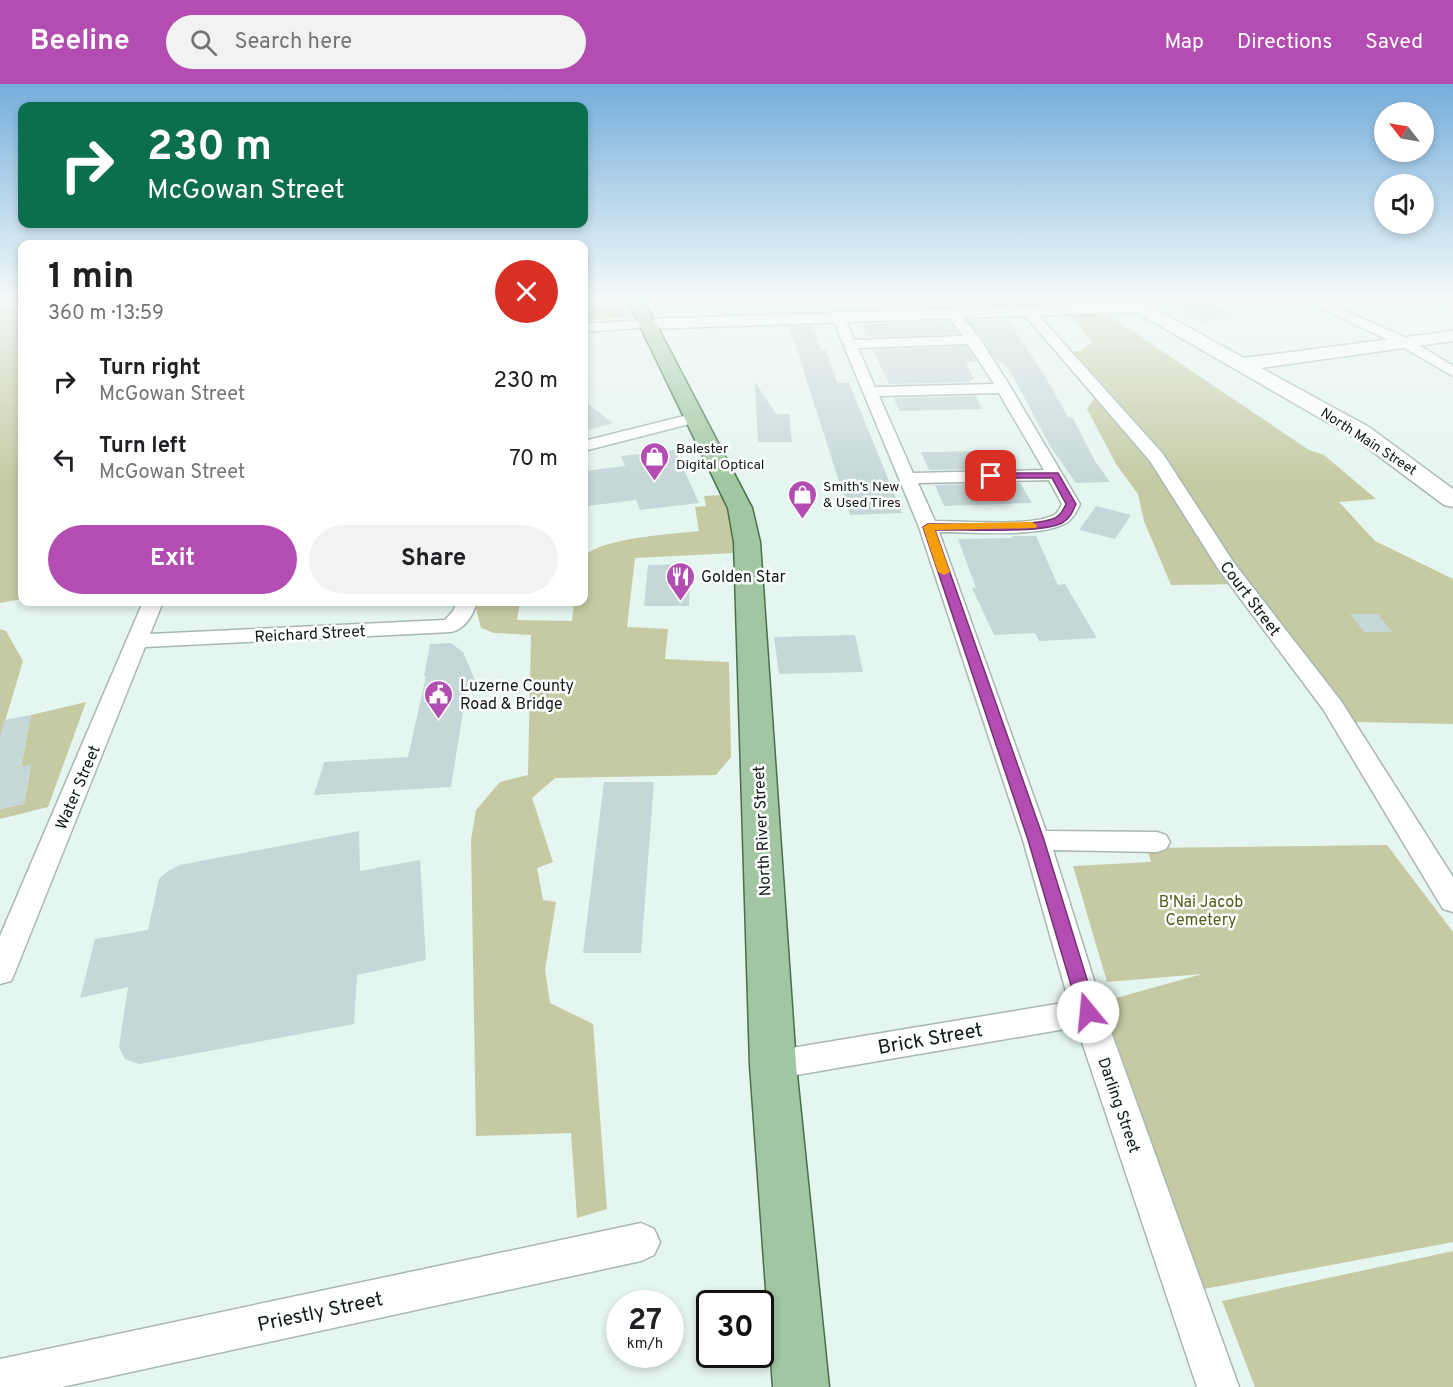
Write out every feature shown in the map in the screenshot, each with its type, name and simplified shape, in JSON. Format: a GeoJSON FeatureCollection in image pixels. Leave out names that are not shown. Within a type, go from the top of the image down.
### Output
{"type":"FeatureCollection","features":[{"type":"Feature","properties":{"kind":"main road","name":"North River Street"},"geometry":{"type":"LineString","coordinates":[[666,360],[740,508],[747,542],[773,1065],[801,1387]]}},
{"type":"Feature","properties":{"kind":"main road","name":"North Main Street"},"geometry":{"type":"LineString","coordinates":[[1236,360],[1360,432],[1415,469],[1453,500]]}},
{"type":"Feature","properties":{"kind":"main road"},"geometry":{"type":"LineString","coordinates":[[1244,364],[1274,360]]}},
{"type":"Feature","properties":{"kind":"street","name":"Darling Street"},"geometry":{"type":"LineString","coordinates":[[856,360],[928,527],[1036,840],[1088,1012],[1218,1387]]}},
{"type":"Feature","properties":{"kind":"street"},"geometry":{"type":"LineString","coordinates":[[928,527],[1036,525],[1059,520],[1067,513],[1071,504],[986,360]]}},
{"type":"Feature","properties":{"kind":"street","name":"Court Street"},"geometry":{"type":"LineString","coordinates":[[1071,360],[1157,458],[1226,566],[1333,706],[1453,901]]}},
{"type":"Feature","properties":{"kind":"street"},"geometry":{"type":"LineString","coordinates":[[1433,360],[1453,372]]}},
{"type":"Feature","properties":{"kind":"street"},"geometry":{"type":"LineString","coordinates":[[869,392],[1004,388]]}},
{"type":"Feature","properties":{"kind":"street"},"geometry":{"type":"LineString","coordinates":[[588,445],[696,418]]}},
{"type":"Feature","properties":{"kind":"street"},"geometry":{"type":"LineString","coordinates":[[906,478],[1055,475]]}},
{"type":"Feature","properties":{"kind":"street","name":"Water Street"},"geometry":{"type":"LineString","coordinates":[[0,972],[151,606]]}},
{"type":"Feature","properties":{"kind":"street","name":"Reichard Street"},"geometry":{"type":"LineString","coordinates":[[138,641],[451,626],[464,613],[467,606]]}},
{"type":"Feature","properties":{"kind":"street"},"geometry":{"type":"LineString","coordinates":[[1036,840],[1157,842]]}},
{"type":"Feature","properties":{"kind":"street","name":"Brick Street"},"geometry":{"type":"LineString","coordinates":[[773,1065],[1088,1012]]}},
{"type":"Feature","properties":{"kind":"street","name":"Priestly Street"},"geometry":{"type":"LineString","coordinates":[[0,1380],[640,1242]]}},
{"type":"Feature","properties":{"kind":"green space"},"geometry":{"type":"Polygon","coordinates":[[[0,360],[18,360],[18,600],[0,603],[0,360]]]}},
{"type":"Feature","properties":{"kind":"green space"},"geometry":{"type":"Polygon","coordinates":[[[1079,360],[1175,360],[1309,450],[1324,455],[1376,499],[1339,502],[1375,541],[1453,579],[1453,724],[1355,722],[1249,584],[1171,585],[1144,521],[1138,494],[1116,464],[1087,409],[1102,387],[1079,360]]]}},
{"type":"Feature","properties":{"kind":"green space"},"geometry":{"type":"Polygon","coordinates":[[[723,495],[732,511],[734,553],[635,558],[627,627],[668,629],[665,659],[729,662],[731,757],[716,775],[555,778],[532,798],[553,862],[537,868],[543,900],[556,902],[545,970],[550,1003],[593,1024],[607,1209],[577,1218],[571,1133],[476,1136],[471,840],[476,810],[500,782],[528,775],[531,635],[494,633],[481,628],[476,608],[477,606],[519,606],[517,620],[572,621],[574,606],[588,606],[588,554],[605,545],[620,541],[699,531],[695,507],[706,506],[704,496],[723,495]]]}},
{"type":"Feature","properties":{"kind":"green space"},"geometry":{"type":"Polygon","coordinates":[[[0,629],[6,631],[23,661],[0,738],[0,629]]]}},
{"type":"Feature","properties":{"kind":"green space"},"geometry":{"type":"Polygon","coordinates":[[[86,702],[48,807],[0,819],[0,809],[24,804],[31,765],[21,767],[31,715],[86,702]]]}},
{"type":"Feature","properties":{"kind":"green space","name":"B'Nai Jacob Cemetery"},"geometry":{"type":"Polygon","coordinates":[[[1387,845],[1453,932],[1453,1242],[1204,1289],[1102,1002],[1202,974],[1107,982],[1073,866],[1151,862],[1147,848],[1387,845]]]}},
{"type":"Feature","properties":{"kind":"green space"},"geometry":{"type":"Polygon","coordinates":[[[1453,1251],[1453,1387],[1255,1387],[1222,1301],[1453,1251]]]}},
{"type":"Feature","properties":{"kind":"building"},"geometry":{"type":"Polygon","coordinates":[[[800,360],[829,360],[837,383],[849,383],[902,513],[850,515],[800,360]]]}},
{"type":"Feature","properties":{"kind":"building"},"geometry":{"type":"Polygon","coordinates":[[[878,360],[976,360],[977,362],[966,362],[974,380],[970,382],[889,384],[878,360]]]}},
{"type":"Feature","properties":{"kind":"building"},"geometry":{"type":"Polygon","coordinates":[[[996,360],[1034,360],[1068,417],[1073,418],[1095,461],[1110,482],[1076,483],[1050,446],[1008,367],[996,360]]]}},
{"type":"Feature","properties":{"kind":"building"},"geometry":{"type":"Polygon","coordinates":[[[755,382],[776,414],[789,414],[792,442],[758,442],[755,382]]]}},
{"type":"Feature","properties":{"kind":"building"},"geometry":{"type":"Polygon","coordinates":[[[976,396],[982,409],[899,411],[894,398],[976,396]]]}},
{"type":"Feature","properties":{"kind":"building"},"geometry":{"type":"Polygon","coordinates":[[[588,404],[613,423],[588,430],[588,404]]]}},
{"type":"Feature","properties":{"kind":"building"},"geometry":{"type":"Polygon","coordinates":[[[675,450],[699,503],[640,510],[636,500],[588,506],[588,471],[625,466],[621,456],[675,450]]]}},
{"type":"Feature","properties":{"kind":"building"},"geometry":{"type":"Polygon","coordinates":[[[1001,451],[1012,468],[929,470],[921,452],[1001,451]]]}},
{"type":"Feature","properties":{"kind":"building"},"geometry":{"type":"Polygon","coordinates":[[[1020,483],[1032,503],[944,506],[935,485],[1020,483]]]}},
{"type":"Feature","properties":{"kind":"building"},"geometry":{"type":"Polygon","coordinates":[[[1096,506],[1131,515],[1115,539],[1079,530],[1096,506]]]}},
{"type":"Feature","properties":{"kind":"building"},"geometry":{"type":"Polygon","coordinates":[[[1012,536],[1036,536],[1058,585],[1065,584],[1097,638],[1039,641],[1035,633],[994,635],[972,588],[976,588],[958,539],[1013,538],[1012,536]]]}},
{"type":"Feature","properties":{"kind":"building"},"geometry":{"type":"Polygon","coordinates":[[[691,564],[689,606],[644,606],[648,565],[691,564]]]}},
{"type":"Feature","properties":{"kind":"building"},"geometry":{"type":"Polygon","coordinates":[[[1350,614],[1378,614],[1392,632],[1364,632],[1350,614]]]}},
{"type":"Feature","properties":{"kind":"building"},"geometry":{"type":"Polygon","coordinates":[[[855,635],[863,672],[779,674],[774,637],[855,635]]]}},
{"type":"Feature","properties":{"kind":"building","name":"Luzerne County Road & Bridge"},"geometry":{"type":"Polygon","coordinates":[[[451,643],[463,652],[475,680],[468,680],[451,787],[314,795],[324,762],[408,757],[426,676],[424,677],[430,644],[451,643]]]}},
{"type":"Feature","properties":{"kind":"building"},"geometry":{"type":"Polygon","coordinates":[[[31,715],[21,767],[31,764],[24,804],[0,809],[0,738],[4,720],[31,715]]]}},
{"type":"Feature","properties":{"kind":"building"},"geometry":{"type":"Polygon","coordinates":[[[604,782],[654,782],[641,953],[583,953],[604,782]]]}},
{"type":"Feature","properties":{"kind":"building"},"geometry":{"type":"Polygon","coordinates":[[[359,831],[360,871],[420,860],[426,960],[357,975],[354,1024],[139,1064],[125,1059],[119,1047],[128,987],[80,998],[95,939],[148,930],[159,879],[180,865],[359,831]]]}},
{"type":"Feature","properties":{"kind":"slow traffic"},"geometry":{"type":"LineString","coordinates":[[944,572],[928,527],[1032,525]]}},
{"type":"Feature","properties":{"kind":"place","name":"Balester Digital Optical"},"geometry":{"type":"Point","coordinates":[655,482]}},
{"type":"Feature","properties":{"kind":"place","name":"Smith’s New & Used Tires"},"geometry":{"type":"Point","coordinates":[802,520]}},
{"type":"Feature","properties":{"kind":"place","name":"Golden Star"},"geometry":{"type":"Point","coordinates":[680,602]}},
{"type":"Feature","properties":{"kind":"place","name":"Luzerne County Road & Bridge"},"geometry":{"type":"Point","coordinates":[439,720]}},
{"type":"Feature","properties":{"kind":"route"},"geometry":{"type":"LineString","coordinates":[[991,476],[1055,475],[1071,504],[1067,513],[1059,520],[1036,525],[928,527],[1036,840],[1088,1012]]}}]}
